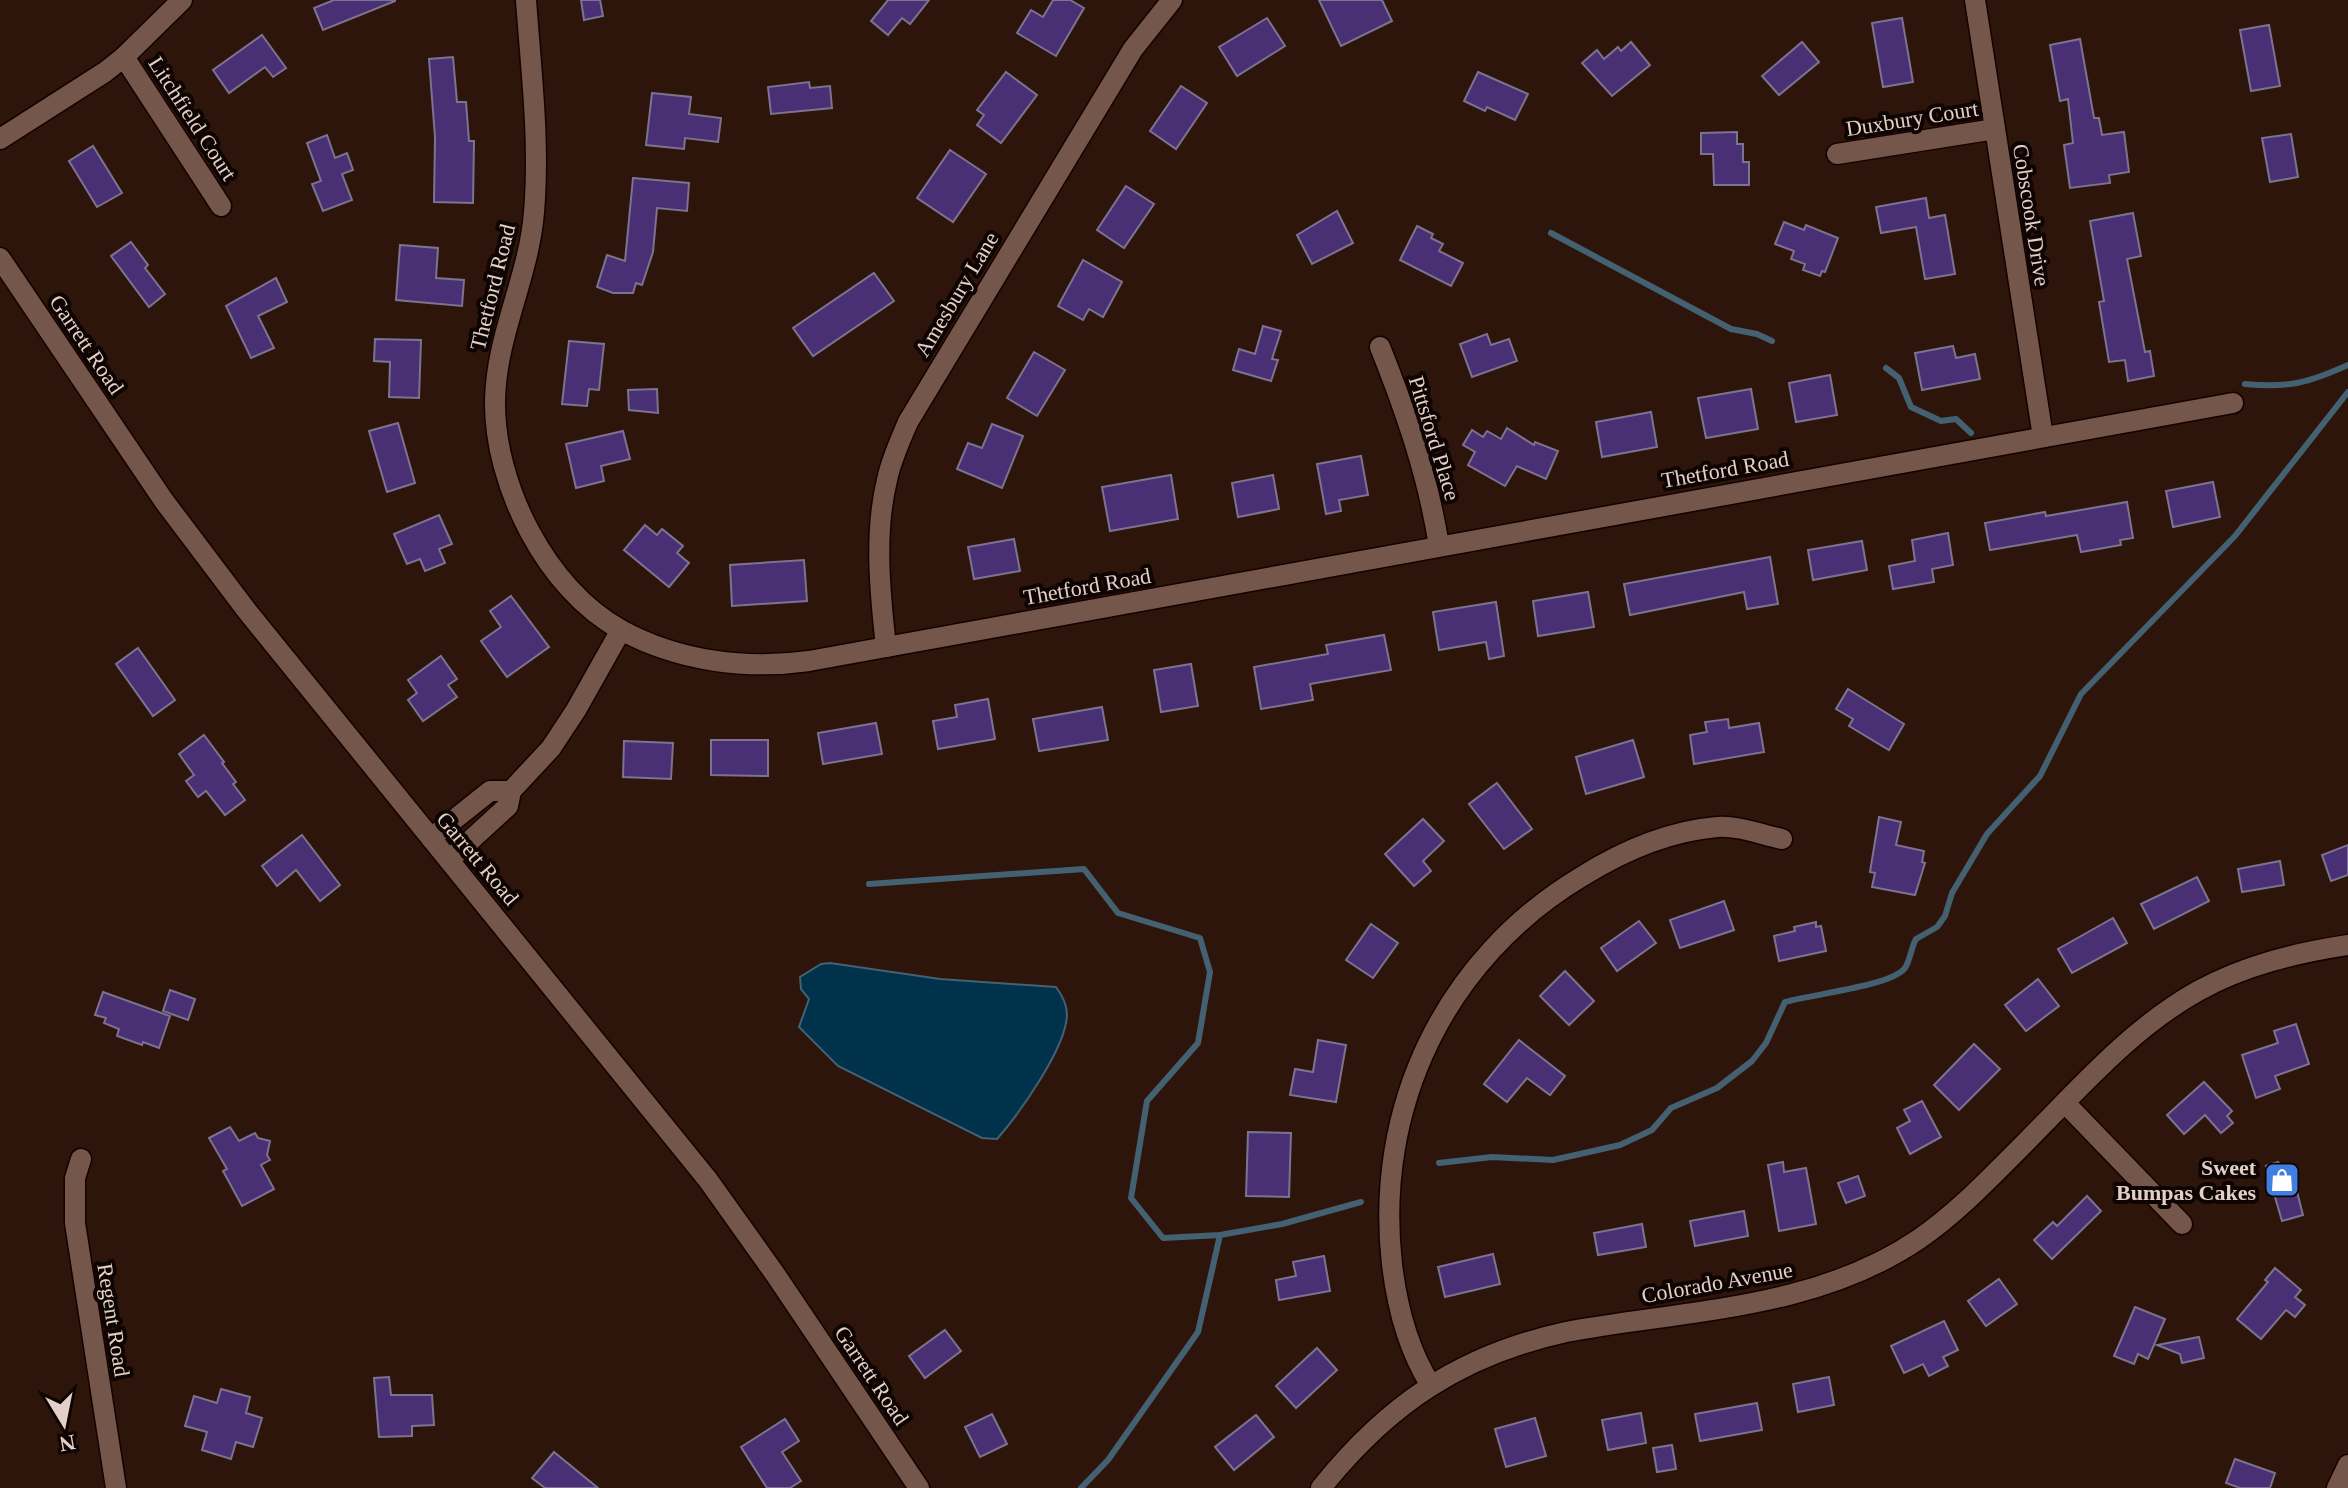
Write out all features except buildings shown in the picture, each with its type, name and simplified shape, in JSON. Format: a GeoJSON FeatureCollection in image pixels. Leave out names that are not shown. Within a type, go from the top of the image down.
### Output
{"type":"FeatureCollection","features":[{"type":"Feature","properties":{"kind":"street"},"geometry":{"type":"LineString","coordinates":[[0,139],[82,88],[124,57],[182,0]]}},
{"type":"Feature","properties":{"kind":"street","name":"Thetford Road"},"geometry":{"type":"LineString","coordinates":[[526,0],[536,142],[535,208],[529,249],[501,346],[495,403],[498,439],[510,489],[541,551],[578,595],[621,630],[695,657],[776,666],[2233,403]]}},
{"type":"Feature","properties":{"kind":"street","name":"Amesbury Lane"},"geometry":{"type":"LineString","coordinates":[[886,647],[880,546],[882,509],[886,481],[904,432],[1097,106],[1140,39],[1172,0]]}},
{"type":"Feature","properties":{"kind":"street","name":"Cobscook Drive"},"geometry":{"type":"LineString","coordinates":[[1975,0],[2043,437]]}},
{"type":"Feature","properties":{"kind":"street","name":"Litchfield Court"},"geometry":{"type":"LineString","coordinates":[[124,57],[221,206]]}},
{"type":"Feature","properties":{"kind":"street","name":"Duxbury Court"},"geometry":{"type":"LineString","coordinates":[[1837,154],[1995,129]]}},
{"type":"Feature","properties":{"kind":"street","name":"Garrett Road"},"geometry":{"type":"LineString","coordinates":[[0,258],[192,539],[276,649],[708,1180],[919,1488]]}},
{"type":"Feature","properties":{"kind":"street","name":"Pittsford Place"},"geometry":{"type":"LineString","coordinates":[[1380,347],[1422,465],[1439,546]]}},
{"type":"Feature","properties":{"kind":"street"},"geometry":{"type":"LineString","coordinates":[[449,860],[508,806],[511,791],[551,748],[621,630]]}},
{"type":"Feature","properties":{"kind":"street"},"geometry":{"type":"LineString","coordinates":[[431,838],[490,791],[511,791]]}},
{"type":"Feature","properties":{"kind":"street"},"geometry":{"type":"LineString","coordinates":[[1430,1384],[1418,1364],[1399,1308],[1389,1235],[1390,1177],[1414,1073],[1460,989],[1496,943],[1537,906],[1627,852],[1675,835],[1719,826],[1782,839]]}},
{"type":"Feature","properties":{"kind":"street","name":"Colorado Avenue"},"geometry":{"type":"LineString","coordinates":[[1321,1488],[1384,1420],[1430,1384],[1492,1353],[1533,1339],[1595,1326],[1794,1295],[1845,1278],[1898,1252],[1941,1222],[1973,1194],[2145,1027],[2200,990],[2263,963],[2348,945]]}},
{"type":"Feature","properties":{"kind":"street"},"geometry":{"type":"LineString","coordinates":[[2065,1103],[2182,1224]]}},
{"type":"Feature","properties":{"kind":"street","name":"Regent Road"},"geometry":{"type":"LineString","coordinates":[[81,1159],[75,1178],[75,1223],[116,1488]]}},
{"type":"Feature","properties":{"kind":"street"},"geometry":{"type":"LineString","coordinates":[[2337,1488],[2348,1465]]}},
{"type":"Feature","properties":{"kind":"water"},"geometry":{"type":"Polygon","coordinates":[[[821,964],[940,979],[1056,987],[1066,1007],[1065,1029],[1040,1080],[1017,1114],[997,1139],[982,1138],[838,1066],[799,1027],[809,999],[801,989],[800,977],[821,964]]]}},
{"type":"Feature","properties":{"kind":"waterway"},"geometry":{"type":"LineString","coordinates":[[1551,233],[1731,329],[1757,334],[1772,341]]}},
{"type":"Feature","properties":{"kind":"waterway"},"geometry":{"type":"LineString","coordinates":[[2245,384],[2298,383],[2348,365]]}},
{"type":"Feature","properties":{"kind":"waterway"},"geometry":{"type":"LineString","coordinates":[[1886,368],[1899,378],[1911,407],[1941,421],[1956,419],[1971,433]]}},
{"type":"Feature","properties":{"kind":"waterway"},"geometry":{"type":"LineString","coordinates":[[1439,1163],[1492,1157],[1553,1160],[1620,1145],[1652,1130],[1671,1108],[1717,1088],[1752,1061],[1766,1043],[1785,1002],[1867,985],[1905,968],[1916,939],[1937,927],[1945,916],[1952,893],[1987,834],[2040,776],[2081,694],[2235,536],[2348,392]]}},
{"type":"Feature","properties":{"kind":"waterway"},"geometry":{"type":"LineString","coordinates":[[869,884],[1084,869],[1118,913],[1200,938],[1210,972],[1198,1043],[1147,1101],[1131,1198],[1163,1238],[1220,1235],[1282,1224],[1361,1202]]}},
{"type":"Feature","properties":{"kind":"waterway"},"geometry":{"type":"LineString","coordinates":[[1081,1488],[1108,1460],[1198,1332],[1220,1235]]}},
{"type":"Feature","properties":{"kind":"place","name":"Sweet Bumpas Cakes"},"geometry":{"type":"Point","coordinates":[2282,1180]}}]}
